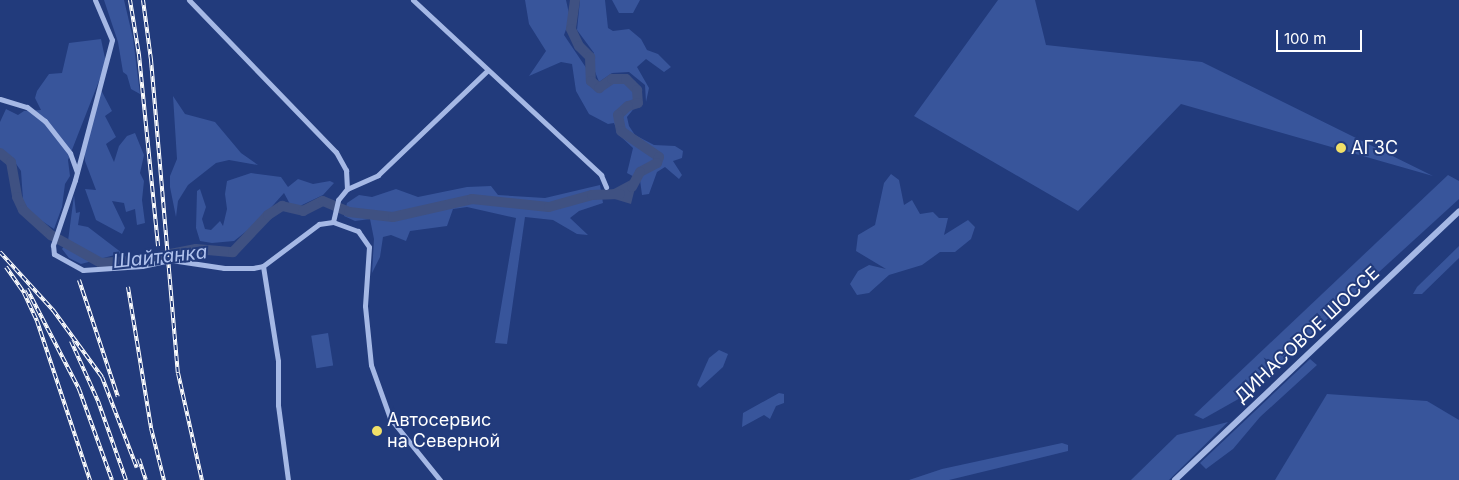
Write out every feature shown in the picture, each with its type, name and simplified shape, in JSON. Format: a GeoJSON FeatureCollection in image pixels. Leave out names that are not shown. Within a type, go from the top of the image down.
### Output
{"type":"FeatureCollection","features":[{"type":"Feature","properties":{"kind":"street"},"geometry":{"type":"LineString","coordinates":[[95,0],[112,40],[77,172],[53,245],[54,254],[83,270],[142,266],[171,260],[229,268],[263,266],[311,228],[333,222],[358,231],[369,248],[365,306],[371,365],[390,418],[440,480]]}},
{"type":"Feature","properties":{"kind":"street"},"geometry":{"type":"LineString","coordinates":[[189,0],[336,152],[346,170],[347,188],[334,212],[333,222]]}},
{"type":"Feature","properties":{"kind":"street"},"geometry":{"type":"LineString","coordinates":[[413,0],[487,71],[601,175],[606,187]]}},
{"type":"Feature","properties":{"kind":"street"},"geometry":{"type":"LineString","coordinates":[[347,188],[378,175],[487,71]]}},
{"type":"Feature","properties":{"kind":"street"},"geometry":{"type":"LineString","coordinates":[[0,99],[27,107],[45,121],[70,153],[77,172]]}},
{"type":"Feature","properties":{"kind":"street","name":"ДИНАСОВОЕ ШОССЕ"},"geometry":{"type":"LineString","coordinates":[[1175,480],[1459,211]]}},
{"type":"Feature","properties":{"kind":"street"},"geometry":{"type":"LineString","coordinates":[[263,266],[278,360],[278,405],[288,480]]}},
{"type":"Feature","properties":{"kind":"shaded area"},"geometry":{"type":"Polygon","coordinates":[[[104,0],[124,0],[133,38],[140,94],[131,89],[127,75],[123,72],[118,42],[104,0]]]}},
{"type":"Feature","properties":{"kind":"shaded area"},"geometry":{"type":"Polygon","coordinates":[[[525,0],[566,0],[570,18],[564,35],[595,81],[599,84],[619,74],[635,81],[642,94],[641,100],[627,117],[629,126],[635,135],[654,145],[675,146],[683,151],[682,158],[673,161],[682,175],[679,179],[665,167],[657,172],[649,194],[642,195],[640,180],[627,173],[633,148],[619,135],[614,123],[608,124],[589,114],[576,91],[572,64],[561,62],[529,76],[546,51],[529,24],[525,0]]]}},
{"type":"Feature","properties":{"kind":"shaded area"},"geometry":{"type":"Polygon","coordinates":[[[580,0],[605,0],[608,28],[613,31],[629,29],[641,39],[647,50],[658,54],[671,67],[664,72],[646,59],[637,67],[649,88],[646,102],[645,85],[629,72],[612,73],[599,82],[594,69],[594,53],[577,30],[580,0]]]}},
{"type":"Feature","properties":{"kind":"shaded area"},"geometry":{"type":"Polygon","coordinates":[[[612,0],[640,0],[633,13],[619,13],[612,0]]]}},
{"type":"Feature","properties":{"kind":"shaded area"},"geometry":{"type":"Polygon","coordinates":[[[998,0],[1035,0],[1046,45],[1202,62],[1433,176],[1181,104],[1078,211],[914,116],[998,0]]]}},
{"type":"Feature","properties":{"kind":"shaded area"},"geometry":{"type":"Polygon","coordinates":[[[101,39],[106,63],[68,160],[70,176],[65,184],[62,207],[54,229],[30,213],[23,200],[21,171],[12,158],[0,149],[0,122],[6,109],[18,115],[24,111],[41,110],[35,98],[37,91],[49,74],[62,73],[69,43],[101,39]]]}},
{"type":"Feature","properties":{"kind":"shaded area"},"geometry":{"type":"Polygon","coordinates":[[[100,88],[112,111],[105,116],[116,137],[106,144],[114,162],[119,146],[127,136],[135,133],[144,155],[140,173],[144,181],[142,200],[145,223],[137,225],[135,209],[126,212],[124,203],[112,201],[125,228],[122,234],[96,220],[85,189],[96,190],[85,161],[84,147],[100,88]]]}},
{"type":"Feature","properties":{"kind":"shaded area"},"geometry":{"type":"Polygon","coordinates":[[[173,96],[185,114],[215,122],[241,153],[258,165],[229,160],[216,163],[188,185],[178,201],[176,217],[170,187],[170,176],[177,159],[173,96]]]}},
{"type":"Feature","properties":{"kind":"shaded area"},"geometry":{"type":"Polygon","coordinates":[[[251,173],[281,177],[288,187],[298,179],[313,184],[330,181],[334,183],[323,195],[300,206],[291,206],[284,193],[258,222],[234,241],[212,243],[200,241],[196,228],[197,191],[200,189],[206,207],[202,219],[205,229],[211,230],[220,221],[223,226],[227,209],[225,194],[227,181],[251,173]]]}},
{"type":"Feature","properties":{"kind":"shaded area"},"geometry":{"type":"Polygon","coordinates":[[[891,174],[899,180],[904,205],[912,200],[920,214],[933,212],[939,218],[948,218],[944,235],[968,220],[975,227],[971,239],[955,252],[940,252],[922,265],[889,275],[869,293],[857,295],[850,284],[858,271],[869,265],[886,269],[856,251],[858,235],[875,225],[884,183],[891,174]]]}},
{"type":"Feature","properties":{"kind":"shaded area"},"geometry":{"type":"Polygon","coordinates":[[[1448,175],[1459,181],[1459,199],[1242,397],[1203,419],[1194,415],[1448,175]]]}},
{"type":"Feature","properties":{"kind":"shaded area"},"geometry":{"type":"Polygon","coordinates":[[[638,176],[631,204],[608,197],[608,192],[638,176]]]}},
{"type":"Feature","properties":{"kind":"shaded area"},"geometry":{"type":"Polygon","coordinates":[[[600,185],[603,203],[579,211],[570,218],[588,235],[577,234],[553,220],[525,217],[507,344],[495,343],[516,218],[467,207],[453,209],[447,226],[410,231],[406,241],[391,235],[383,237],[380,257],[372,273],[374,239],[370,219],[355,221],[344,216],[347,203],[359,195],[372,197],[396,189],[418,197],[467,187],[491,186],[498,195],[545,198],[600,185]]]}},
{"type":"Feature","properties":{"kind":"shaded area"},"geometry":{"type":"Polygon","coordinates":[[[74,195],[76,213],[80,212],[78,225],[88,227],[122,253],[81,264],[69,258],[62,249],[68,241],[74,195]]]}},
{"type":"Feature","properties":{"kind":"shaded area"},"geometry":{"type":"Polygon","coordinates":[[[1459,246],[1459,258],[1422,294],[1413,294],[1417,287],[1459,246]]]}},
{"type":"Feature","properties":{"kind":"shaded area"},"geometry":{"type":"Polygon","coordinates":[[[328,333],[333,366],[316,368],[311,336],[328,333]]]}},
{"type":"Feature","properties":{"kind":"shaded area"},"geometry":{"type":"Polygon","coordinates":[[[719,350],[728,354],[723,367],[700,388],[697,385],[709,358],[719,350]]]}},
{"type":"Feature","properties":{"kind":"shaded area"},"geometry":{"type":"Polygon","coordinates":[[[1310,359],[1317,365],[1260,417],[1233,449],[1206,469],[1200,463],[1310,359]]]}},
{"type":"Feature","properties":{"kind":"shaded area"},"geometry":{"type":"Polygon","coordinates":[[[779,393],[784,394],[784,403],[776,406],[770,419],[764,415],[742,427],[743,413],[779,393]]]}},
{"type":"Feature","properties":{"kind":"shaded area"},"geometry":{"type":"Polygon","coordinates":[[[1327,394],[1427,401],[1459,420],[1459,480],[1275,480],[1327,394]]]}},
{"type":"Feature","properties":{"kind":"shaded area"},"geometry":{"type":"Polygon","coordinates":[[[1228,422],[1169,480],[1131,480],[1177,435],[1228,422]]]}},
{"type":"Feature","properties":{"kind":"shaded area"},"geometry":{"type":"Polygon","coordinates":[[[1062,443],[1068,445],[1068,451],[949,480],[909,480],[942,469],[1062,443]]]}},
{"type":"Feature","properties":{"kind":"waterway","name":"Шайтанка"},"geometry":{"type":"LineString","coordinates":[[575,0],[571,29],[579,46],[590,57],[591,81],[599,88],[612,79],[626,79],[637,90],[638,103],[628,106],[618,115],[621,131],[659,157],[657,163],[640,172],[632,187]]}},
{"type":"Feature","properties":{"kind":"waterway","name":"Шайтанка"},"geometry":{"type":"LineString","coordinates":[[0,153],[11,162],[17,197],[23,210],[51,235],[101,263],[140,260],[196,249],[233,252],[268,215],[282,206],[303,211],[323,201],[349,212],[393,217],[472,199],[549,207],[592,195],[620,194]]}},
{"type":"Feature","properties":{"kind":"railway"},"geometry":{"type":"LineString","coordinates":[[130,0],[139,55],[158,246]]}},
{"type":"Feature","properties":{"kind":"railway"},"geometry":{"type":"LineString","coordinates":[[143,0],[151,60],[178,373],[202,480]]}},
{"type":"Feature","properties":{"kind":"railway"},"geometry":{"type":"LineString","coordinates":[[0,252],[53,310],[102,377],[137,468]]}},
{"type":"Feature","properties":{"kind":"railway"},"geometry":{"type":"LineString","coordinates":[[6,267],[24,293],[37,321],[90,480]]}},
{"type":"Feature","properties":{"kind":"railway"},"geometry":{"type":"LineString","coordinates":[[79,280],[118,397]]}},
{"type":"Feature","properties":{"kind":"railway"},"geometry":{"type":"LineString","coordinates":[[128,287],[151,428],[164,480]]}},
{"type":"Feature","properties":{"kind":"railway"},"geometry":{"type":"LineString","coordinates":[[27,289],[79,389],[112,480]]}},
{"type":"Feature","properties":{"kind":"railway"},"geometry":{"type":"LineString","coordinates":[[71,341],[98,401],[126,480]]}},
{"type":"Feature","properties":{"kind":"railway"},"geometry":{"type":"LineString","coordinates":[[139,459],[146,480]]}},
{"type":"Feature","properties":{"kind":"place","name":"АГЗС"},"geometry":{"type":"Point","coordinates":[1341,148]}},
{"type":"Feature","properties":{"kind":"place","name":"Автосервис на Северной"},"geometry":{"type":"Point","coordinates":[377,431]}}]}
